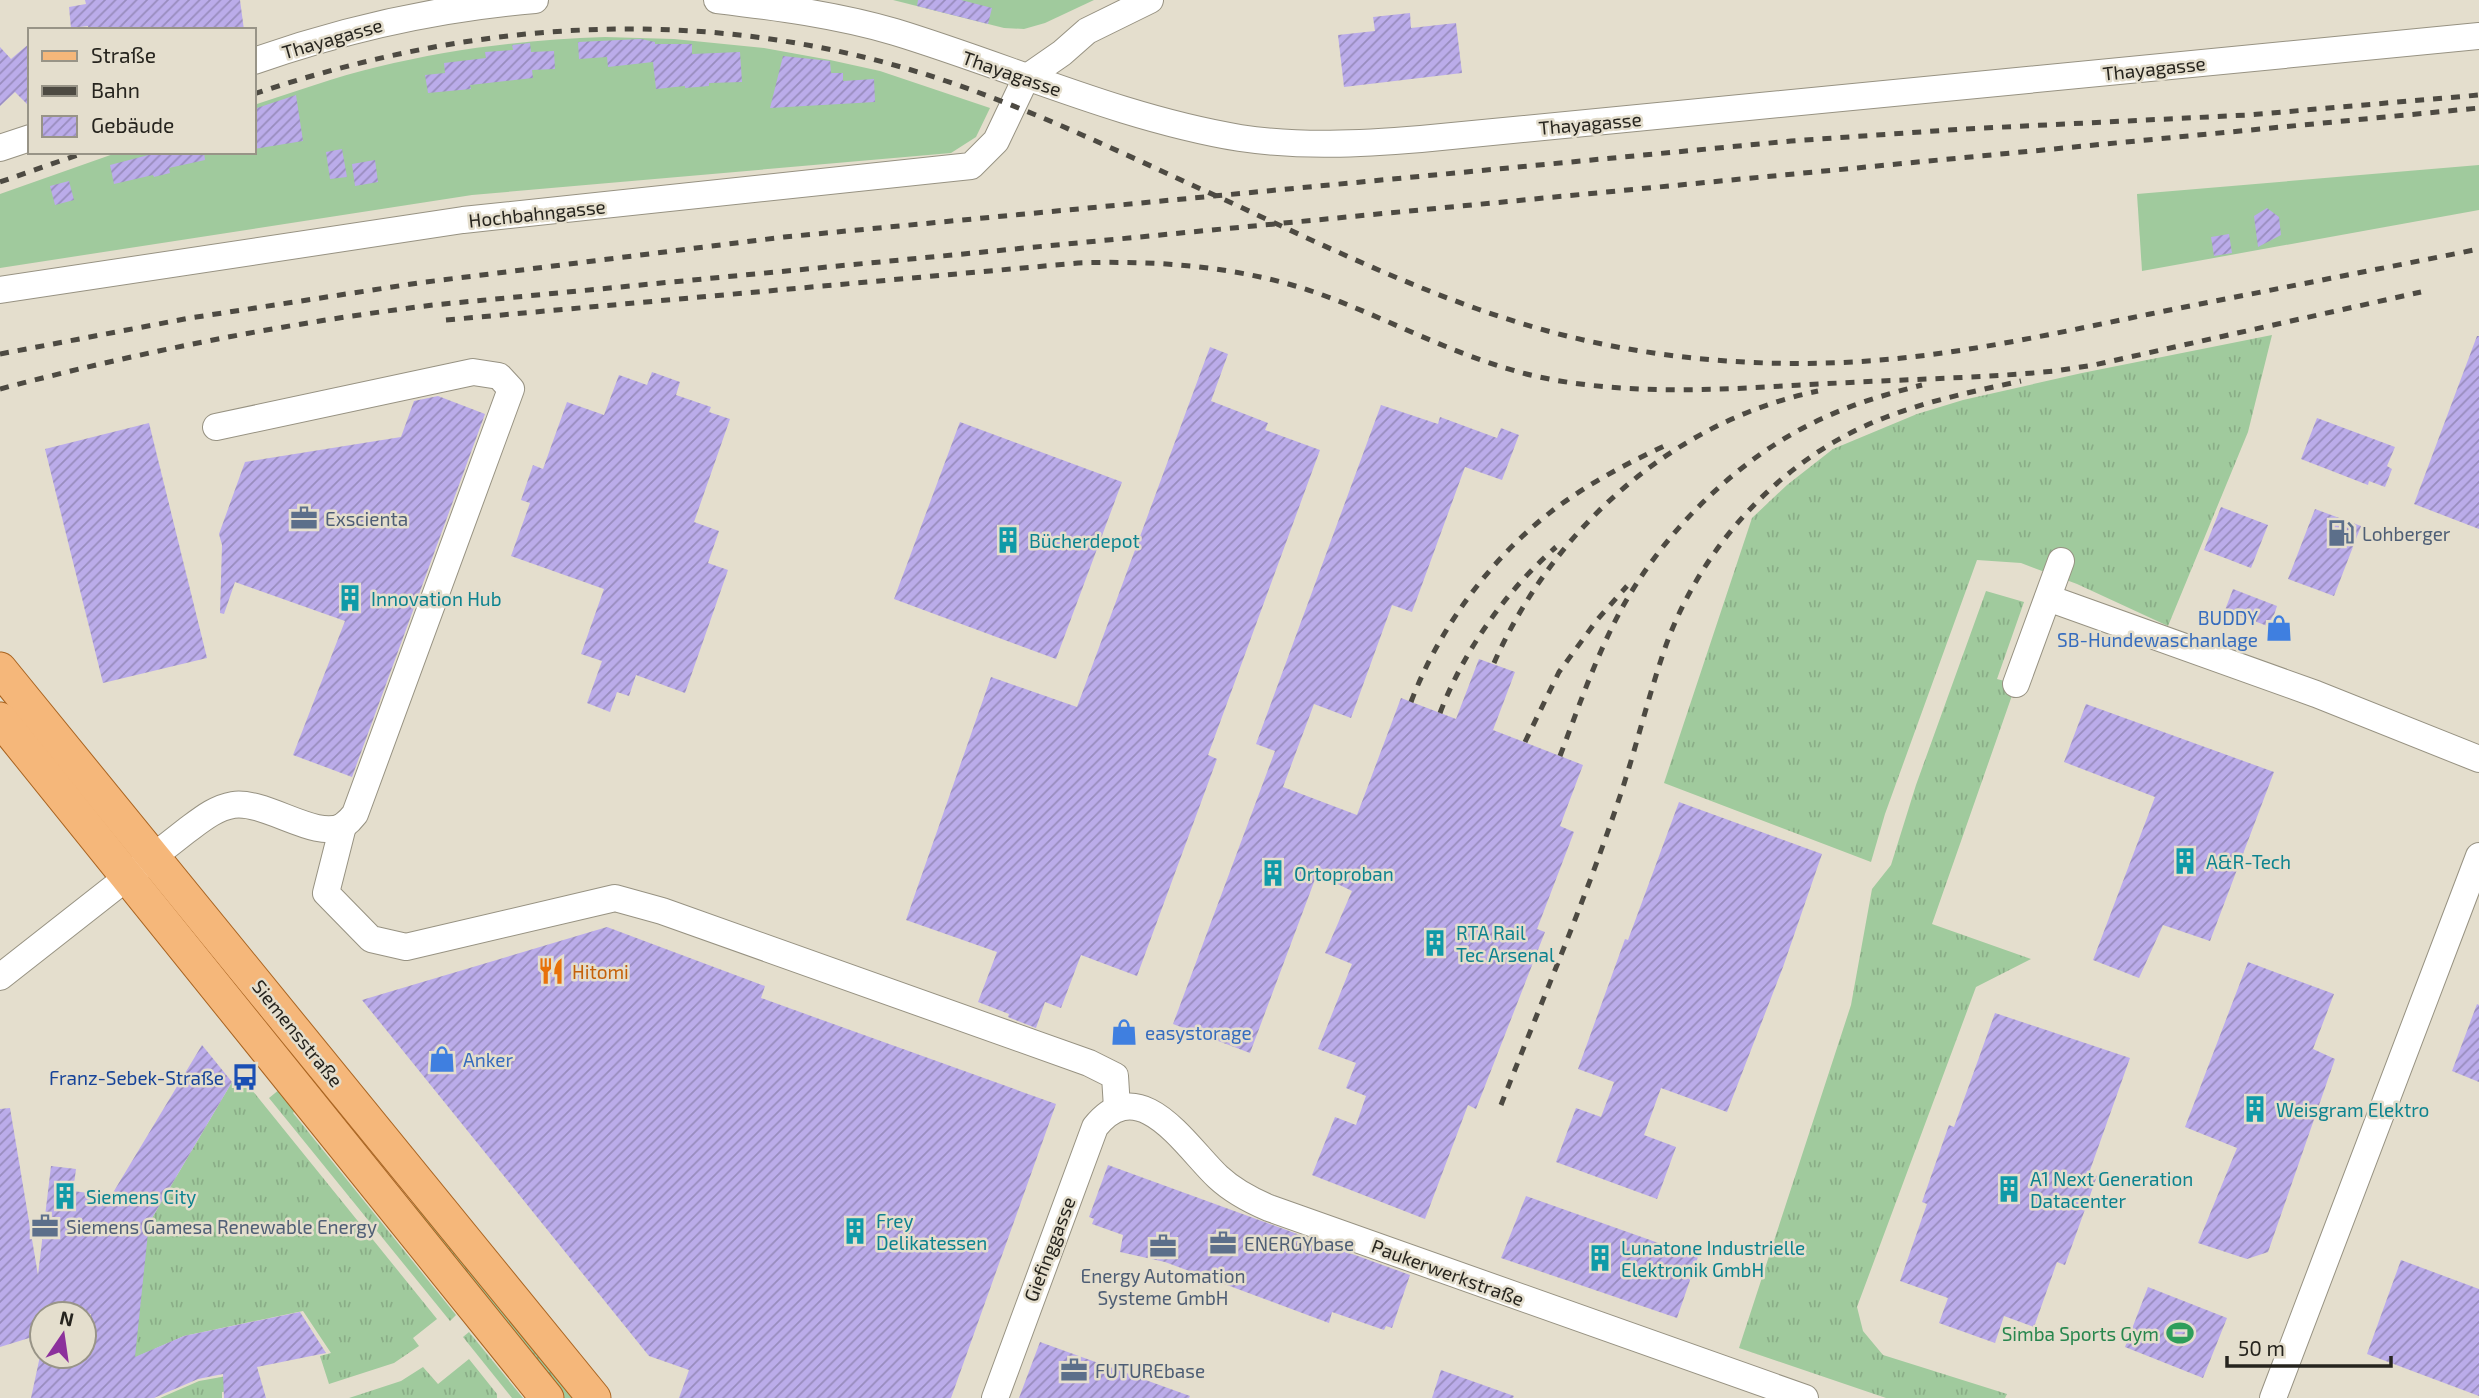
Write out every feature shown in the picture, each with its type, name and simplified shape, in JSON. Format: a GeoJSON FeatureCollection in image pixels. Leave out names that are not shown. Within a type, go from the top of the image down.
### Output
{"type":"FeatureCollection","features":[{"type":"Feature","properties":{"kind":"main road","name":"Siemensstraße"},"geometry":{"type":"LineString","coordinates":[[0,669],[594,1398]]}},
{"type":"Feature","properties":{"kind":"main road","name":"Siemensstraße"},"geometry":{"type":"LineString","coordinates":[[0,719],[547,1398]]}},
{"type":"Feature","properties":{"kind":"street","name":"Thayagasse"},"geometry":{"type":"LineString","coordinates":[[256,60],[317,40],[403,18],[535,0]]}},
{"type":"Feature","properties":{"kind":"street","name":"Thayagasse"},"geometry":{"type":"LineString","coordinates":[[717,0],[811,13],[859,23],[915,38],[1113,108],[1196,130],[1284,143],[1362,144],[2479,36]]}},
{"type":"Feature","properties":{"kind":"street"},"geometry":{"type":"LineString","coordinates":[[1026,78],[1062,53],[1087,31],[1150,0]]}},
{"type":"Feature","properties":{"kind":"street","name":"Hochbahngasse"},"geometry":{"type":"LineString","coordinates":[[0,290],[463,220],[971,166],[996,141],[1026,78]]}},
{"type":"Feature","properties":{"kind":"street"},"geometry":{"type":"LineString","coordinates":[[0,148],[28,139]]}},
{"type":"Feature","properties":{"kind":"street"},"geometry":{"type":"LineString","coordinates":[[216,427],[472,372],[499,376],[511,389],[355,814],[343,826],[326,892],[371,939],[406,947],[615,898],[674,916],[1089,1063],[1115,1076],[1117,1108]]}},
{"type":"Feature","properties":{"kind":"street"},"geometry":{"type":"LineString","coordinates":[[2016,684],[2061,562]]}},
{"type":"Feature","properties":{"kind":"street"},"geometry":{"type":"LineString","coordinates":[[2048,598],[2316,694],[2479,760]]}},
{"type":"Feature","properties":{"kind":"street"},"geometry":{"type":"LineString","coordinates":[[0,977],[215,811],[234,805],[250,805],[271,810],[316,828],[343,826]]}},
{"type":"Feature","properties":{"kind":"street"},"geometry":{"type":"LineString","coordinates":[[2273,1398],[2479,856]]}},
{"type":"Feature","properties":{"kind":"street","name":"Paukerwerkstraße"},"geometry":{"type":"LineString","coordinates":[[1117,1108],[1136,1106],[1155,1114],[1232,1188],[1269,1208],[1805,1398]]}},
{"type":"Feature","properties":{"kind":"street","name":"Giefinggasse"},"geometry":{"type":"LineString","coordinates":[[995,1398],[1095,1127],[1117,1108]]}},
{"type":"Feature","properties":{"kind":"green space"},"geometry":{"type":"Polygon","coordinates":[[[893,0],[1094,0],[1045,23],[1024,29],[1004,28],[893,0]]]}},
{"type":"Feature","properties":{"kind":"green space"},"geometry":{"type":"Polygon","coordinates":[[[605,37],[674,39],[764,48],[880,71],[990,108],[976,137],[951,153],[472,195],[0,268],[0,194],[113,154],[256,154],[256,104],[361,71],[406,60],[547,40],[605,37]]]}},
{"type":"Feature","properties":{"kind":"green space"},"geometry":{"type":"Polygon","coordinates":[[[2479,165],[2479,210],[2142,271],[2137,194],[2479,165]]]}},
{"type":"Feature","properties":{"kind":"green space"},"geometry":{"type":"Polygon","coordinates":[[[2272,335],[2248,432],[2168,626],[2077,584],[2021,563],[1977,560],[1885,814],[1871,862],[1664,783],[1752,518],[1787,485],[1833,449],[1917,414],[1963,400],[2272,335]]]}},
{"type":"Feature","properties":{"kind":"green space"},"geometry":{"type":"Polygon","coordinates":[[[1986,591],[2024,602],[1997,679],[2016,684],[1932,924],[2031,959],[1976,987],[1857,1307],[1863,1331],[1883,1355],[2007,1394],[2005,1398],[1886,1398],[1739,1348],[1851,1005],[1872,889],[1891,865],[1916,785],[1986,591]]]}},
{"type":"Feature","properties":{"kind":"green space"},"geometry":{"type":"Polygon","coordinates":[[[232,1082],[248,1085],[437,1319],[413,1338],[419,1346],[394,1363],[329,1384],[320,1356],[331,1353],[303,1311],[184,1336],[104,1371],[149,1223],[232,1082]]]}},
{"type":"Feature","properties":{"kind":"green space"},"geometry":{"type":"Polygon","coordinates":[[[280,1089],[297,1108],[293,1113],[456,1315],[450,1321],[269,1098],[280,1089]]]}},
{"type":"Feature","properties":{"kind":"green space"},"geometry":{"type":"Polygon","coordinates":[[[414,1205],[437,1226],[581,1398],[563,1398],[453,1266],[409,1208],[414,1205]]]}},
{"type":"Feature","properties":{"kind":"green space"},"geometry":{"type":"Polygon","coordinates":[[[469,1332],[523,1398],[512,1398],[463,1337],[469,1332]]]}},
{"type":"Feature","properties":{"kind":"green space"},"geometry":{"type":"Polygon","coordinates":[[[469,1359],[497,1394],[497,1398],[349,1398],[401,1381],[423,1367],[438,1384],[469,1359]]]}},
{"type":"Feature","properties":{"kind":"green space"},"geometry":{"type":"Polygon","coordinates":[[[238,1374],[238,1391],[222,1392],[222,1398],[160,1398],[199,1381],[238,1374]]]}},
{"type":"Feature","properties":{"kind":"building"},"geometry":{"type":"Polygon","coordinates":[[[85,0],[240,0],[244,28],[71,28],[69,7],[86,4],[85,0]]]}},
{"type":"Feature","properties":{"kind":"building"},"geometry":{"type":"Polygon","coordinates":[[[918,0],[961,0],[992,8],[988,24],[917,6],[918,0]]]}},
{"type":"Feature","properties":{"kind":"building"},"geometry":{"type":"Polygon","coordinates":[[[1410,13],[1411,28],[1456,23],[1462,73],[1344,87],[1338,35],[1375,31],[1373,17],[1410,13]]]}},
{"type":"Feature","properties":{"kind":"building"},"geometry":{"type":"Polygon","coordinates":[[[641,39],[655,44],[692,44],[692,54],[740,52],[742,82],[656,89],[653,62],[608,67],[607,57],[579,59],[578,42],[641,39]]]}},
{"type":"Feature","properties":{"kind":"building"},"geometry":{"type":"Polygon","coordinates":[[[530,43],[531,52],[554,51],[555,69],[532,70],[533,78],[470,85],[471,89],[428,93],[425,75],[445,73],[444,63],[486,58],[485,52],[513,50],[512,45],[530,43]]]}},
{"type":"Feature","properties":{"kind":"building"},"geometry":{"type":"Polygon","coordinates":[[[28,45],[28,105],[15,92],[0,106],[0,47],[11,59],[28,45]]]}},
{"type":"Feature","properties":{"kind":"building"},"geometry":{"type":"Polygon","coordinates":[[[783,56],[830,61],[831,73],[843,73],[843,81],[874,79],[875,102],[770,108],[783,56]]]}},
{"type":"Feature","properties":{"kind":"building"},"geometry":{"type":"Polygon","coordinates":[[[296,95],[303,141],[256,149],[256,108],[296,95]]]}},
{"type":"Feature","properties":{"kind":"building"},"geometry":{"type":"Polygon","coordinates":[[[342,149],[347,177],[330,179],[326,152],[342,149]]]}},
{"type":"Feature","properties":{"kind":"building"},"geometry":{"type":"Polygon","coordinates":[[[152,154],[204,154],[205,160],[169,168],[170,173],[114,184],[110,165],[152,154]]]}},
{"type":"Feature","properties":{"kind":"building"},"geometry":{"type":"Polygon","coordinates":[[[375,160],[378,182],[355,186],[352,164],[375,160]]]}},
{"type":"Feature","properties":{"kind":"building"},"geometry":{"type":"Polygon","coordinates":[[[69,181],[74,200],[55,205],[50,186],[69,181]]]}},
{"type":"Feature","properties":{"kind":"building"},"geometry":{"type":"Polygon","coordinates":[[[2267,208],[2279,217],[2281,235],[2258,247],[2254,216],[2267,208]]]}},
{"type":"Feature","properties":{"kind":"building"},"geometry":{"type":"Polygon","coordinates":[[[2229,234],[2232,253],[2214,256],[2211,237],[2229,234]]]}},
{"type":"Feature","properties":{"kind":"building"},"geometry":{"type":"Polygon","coordinates":[[[2479,336],[2479,529],[2414,504],[2479,336]]]}},
{"type":"Feature","properties":{"kind":"building"},"geometry":{"type":"Polygon","coordinates":[[[1210,347],[1228,354],[1211,401],[1268,423],[1265,430],[1320,450],[1208,755],[1217,759],[1137,976],[1081,955],[1061,1008],[1045,1002],[1036,1028],[978,1002],[997,952],[906,920],[991,677],[1077,707],[1210,347]]]}},
{"type":"Feature","properties":{"kind":"building"},"geometry":{"type":"Polygon","coordinates":[[[652,372],[680,382],[676,395],[711,407],[709,412],[730,419],[694,522],[719,531],[708,563],[728,570],[685,693],[636,675],[629,696],[617,692],[610,712],[587,703],[602,661],[581,654],[604,589],[511,556],[530,503],[521,500],[533,465],[543,469],[567,402],[604,415],[619,375],[647,385],[652,372]]]}},
{"type":"Feature","properties":{"kind":"building","name":"Innovation Hub"},"geometry":{"type":"Polygon","coordinates":[[[438,396],[485,414],[352,777],[293,755],[345,621],[235,582],[224,614],[220,613],[222,545],[219,534],[245,462],[401,437],[414,401],[438,396]]]}},
{"type":"Feature","properties":{"kind":"building"},"geometry":{"type":"Polygon","coordinates":[[[1381,405],[1438,424],[1440,417],[1497,438],[1501,428],[1519,435],[1502,480],[1465,467],[1412,612],[1392,605],[1351,718],[1314,704],[1283,787],[1357,815],[1401,698],[1456,719],[1479,659],[1515,672],[1493,730],[1583,765],[1560,826],[1574,832],[1537,929],[1545,932],[1476,1109],[1468,1105],[1425,1219],[1312,1175],[1335,1117],[1356,1125],[1366,1096],[1346,1088],[1356,1063],[1318,1049],[1352,964],[1325,953],[1352,891],[1317,874],[1250,1053],[1173,1024],[1275,751],[1256,744],[1381,405]]]}},
{"type":"Feature","properties":{"kind":"building"},"geometry":{"type":"Polygon","coordinates":[[[2317,418],[2395,447],[2387,466],[2392,469],[2385,487],[2369,481],[2368,485],[2301,459],[2317,418]]]}},
{"type":"Feature","properties":{"kind":"building","name":"Bücherdepot"},"geometry":{"type":"Polygon","coordinates":[[[960,422],[1122,482],[1056,659],[894,599],[960,422]]]}},
{"type":"Feature","properties":{"kind":"building"},"geometry":{"type":"Polygon","coordinates":[[[149,423],[207,658],[103,683],[45,449],[149,423]]]}},
{"type":"Feature","properties":{"kind":"building"},"geometry":{"type":"Polygon","coordinates":[[[2221,507],[2268,525],[2251,568],[2204,550],[2221,507]]]}},
{"type":"Feature","properties":{"kind":"building"},"geometry":{"type":"Polygon","coordinates":[[[2315,509],[2361,526],[2334,596],[2288,579],[2315,509]]]}},
{"type":"Feature","properties":{"kind":"building"},"geometry":{"type":"Polygon","coordinates":[[[2233,589],[2277,606],[2270,627],[2225,610],[2233,589]]]}},
{"type":"Feature","properties":{"kind":"building","name":"A&R-Tech"},"geometry":{"type":"Polygon","coordinates":[[[2086,704],[2274,772],[2210,941],[2163,925],[2139,978],[2093,960],[2155,797],[2064,762],[2086,704]]]}},
{"type":"Feature","properties":{"kind":"building"},"geometry":{"type":"Polygon","coordinates":[[[1679,802],[1822,854],[1783,967],[1727,1112],[1661,1088],[1644,1135],[1676,1147],[1657,1199],[1556,1162],[1576,1108],[1601,1117],[1614,1082],[1578,1069],[1679,802]]]}},
{"type":"Feature","properties":{"kind":"building"},"geometry":{"type":"Polygon","coordinates":[[[607,927],[765,986],[761,998],[1056,1104],[951,1398],[679,1398],[689,1370],[649,1356],[362,1000],[607,927]]]}},
{"type":"Feature","properties":{"kind":"building","name":"Weisgram Elektro"},"geometry":{"type":"Polygon","coordinates":[[[2248,962],[2334,994],[2313,1049],[2335,1059],[2268,1252],[2247,1259],[2198,1243],[2237,1148],[2185,1127],[2248,962]]]}},
{"type":"Feature","properties":{"kind":"building"},"geometry":{"type":"Polygon","coordinates":[[[2477,1004],[2479,1005],[2479,1082],[2452,1071],[2477,1004]]]}},
{"type":"Feature","properties":{"kind":"building","name":"A1 Next Generation Datacenter"},"geometry":{"type":"Polygon","coordinates":[[[1995,1013],[2130,1058],[2089,1173],[2097,1176],[2065,1265],[2057,1262],[2034,1327],[2004,1316],[1995,1343],[1939,1323],[1948,1298],[1900,1281],[1927,1204],[1922,1202],[1949,1125],[1954,1127],[1995,1013]]]}},
{"type":"Feature","properties":{"kind":"building","name":"Siemens City"},"geometry":{"type":"Polygon","coordinates":[[[202,1045],[232,1082],[149,1223],[135,1357],[184,1336],[300,1312],[326,1353],[257,1367],[266,1398],[224,1398],[223,1374],[198,1379],[154,1398],[31,1398],[37,1370],[98,1370],[98,1300],[28,1300],[28,1338],[0,1347],[0,1109],[10,1108],[38,1275],[51,1166],[76,1169],[73,1191],[111,1196],[202,1045]]]}},
{"type":"Feature","properties":{"kind":"building","name":"ENERGYbase"},"geometry":{"type":"Polygon","coordinates":[[[1108,1165],[1410,1275],[1392,1328],[1386,1326],[1384,1330],[1332,1312],[1329,1323],[1165,1262],[1120,1252],[1123,1235],[1092,1224],[1094,1219],[1089,1217],[1108,1165]]]}},
{"type":"Feature","properties":{"kind":"building","name":"Lunatone Industrielle Elektronik GmbH"},"geometry":{"type":"Polygon","coordinates":[[[1526,1196],[1698,1257],[1677,1318],[1501,1258],[1526,1196]]]}},
{"type":"Feature","properties":{"kind":"building"},"geometry":{"type":"Polygon","coordinates":[[[2401,1260],[2479,1289],[2479,1396],[2367,1354],[2401,1260]]]}},
{"type":"Feature","properties":{"kind":"building"},"geometry":{"type":"Polygon","coordinates":[[[2148,1287],[2227,1318],[2203,1378],[2125,1347],[2148,1287]]]}},
{"type":"Feature","properties":{"kind":"building","name":"FUTUREbase"},"geometry":{"type":"Polygon","coordinates":[[[1040,1342],[1190,1396],[1019,1398],[1040,1342]]]}},
{"type":"Feature","properties":{"kind":"building"},"geometry":{"type":"Polygon","coordinates":[[[1441,1370],[1514,1396],[1432,1398],[1441,1370]]]}},
{"type":"Feature","properties":{"kind":"railway"},"geometry":{"type":"LineString","coordinates":[[256,93],[340,68],[426,49],[513,35],[599,29],[686,31],[773,39],[859,56],[946,81],[1017,107],[1369,266],[1468,306],[1570,337],[1659,354],[1731,361],[1839,363],[1971,349],[2479,249]]}},
{"type":"Feature","properties":{"kind":"railway"},"geometry":{"type":"LineString","coordinates":[[0,354],[190,318],[418,283],[784,237],[1791,141],[1964,129],[2248,115],[2479,95]]}},
{"type":"Feature","properties":{"kind":"railway"},"geometry":{"type":"LineString","coordinates":[[0,389],[107,362],[215,340],[324,320],[433,305],[2479,108]]}},
{"type":"Feature","properties":{"kind":"railway"},"geometry":{"type":"LineString","coordinates":[[0,182],[80,154]]}},
{"type":"Feature","properties":{"kind":"railway"},"geometry":{"type":"LineString","coordinates":[[446,320],[1078,263],[1141,263],[1236,272],[1298,287],[1354,307],[1484,361],[1539,377],[1614,388],[1689,390],[2055,371],[2094,365],[2421,292]]}},
{"type":"Feature","properties":{"kind":"railway"},"geometry":{"type":"LineString","coordinates":[[1501,1105],[1604,843],[1665,648],[1680,612],[1721,544],[1746,513],[1774,485],[1839,439],[1910,409],[2021,381]]}},
{"type":"Feature","properties":{"kind":"railway"},"geometry":{"type":"LineString","coordinates":[[1560,756],[1596,663],[1622,608],[1640,579],[1682,524],[1733,475],[1791,435],[1845,409],[1922,385]]}},
{"type":"Feature","properties":{"kind":"railway"},"geometry":{"type":"LineString","coordinates":[[1494,663],[1519,614],[1549,568],[1584,526],[1624,488],[1667,455],[1714,427],[1765,406],[1818,391]]}},
{"type":"Feature","properties":{"kind":"railway"},"geometry":{"type":"LineString","coordinates":[[1411,702],[1436,647],[1452,621],[1489,571],[1510,548],[1556,508],[1583,489],[1671,443]]}},
{"type":"Feature","properties":{"kind":"railway"},"geometry":{"type":"LineString","coordinates":[[1440,713],[1461,667],[1488,623],[1520,583],[1556,547]]}},
{"type":"Feature","properties":{"kind":"railway"},"geometry":{"type":"LineString","coordinates":[[1525,742],[1559,672],[1597,620],[1627,586]]}},
{"type":"Feature","properties":{"kind":"place","name":"Exscienta"},"geometry":{"type":"Point","coordinates":[304,518]}},
{"type":"Feature","properties":{"kind":"place","name":"Lohberger"},"geometry":{"type":"Point","coordinates":[2341,533]}},
{"type":"Feature","properties":{"kind":"place","name":"Bücherdepot"},"geometry":{"type":"Point","coordinates":[1008,540]}},
{"type":"Feature","properties":{"kind":"place","name":"Innovation Hub"},"geometry":{"type":"Point","coordinates":[350,598]}},
{"type":"Feature","properties":{"kind":"place","name":"BUDDY SB-Hundewaschanlage"},"geometry":{"type":"Point","coordinates":[2279,628]}},
{"type":"Feature","properties":{"kind":"place","name":"A&R-Tech"},"geometry":{"type":"Point","coordinates":[2185,861]}},
{"type":"Feature","properties":{"kind":"place","name":"Ortoproban"},"geometry":{"type":"Point","coordinates":[1273,873]}},
{"type":"Feature","properties":{"kind":"place","name":"RTA Rail Tec Arsenal"},"geometry":{"type":"Point","coordinates":[1435,943]}},
{"type":"Feature","properties":{"kind":"place","name":"Hitomi"},"geometry":{"type":"Point","coordinates":[551,971]}},
{"type":"Feature","properties":{"kind":"place","name":"easystorage"},"geometry":{"type":"Point","coordinates":[1124,1032]}},
{"type":"Feature","properties":{"kind":"place","name":"Anker"},"geometry":{"type":"Point","coordinates":[442,1059]}},
{"type":"Feature","properties":{"kind":"place","name":"Franz-Sebek-Straße"},"geometry":{"type":"Point","coordinates":[245,1077]}},
{"type":"Feature","properties":{"kind":"place","name":"Weisgram Elektro"},"geometry":{"type":"Point","coordinates":[2255,1109]}},
{"type":"Feature","properties":{"kind":"place","name":"A1 Next Generation Datacenter"},"geometry":{"type":"Point","coordinates":[2009,1189]}},
{"type":"Feature","properties":{"kind":"place","name":"Siemens City"},"geometry":{"type":"Point","coordinates":[65,1196]}},
{"type":"Feature","properties":{"kind":"place","name":"Siemens Gamesa Renewable Energy"},"geometry":{"type":"Point","coordinates":[45,1226]}},
{"type":"Feature","properties":{"kind":"place","name":"Frey Delikatessen"},"geometry":{"type":"Point","coordinates":[855,1231]}},
{"type":"Feature","properties":{"kind":"place","name":"ENERGYbase"},"geometry":{"type":"Point","coordinates":[1223,1243]}},
{"type":"Feature","properties":{"kind":"place","name":"Energy Automation Systeme GmbH"},"geometry":{"type":"Point","coordinates":[1163,1246]}},
{"type":"Feature","properties":{"kind":"place","name":"Lunatone Industrielle Elektronik GmbH"},"geometry":{"type":"Point","coordinates":[1600,1258]}},
{"type":"Feature","properties":{"kind":"place","name":"Simba Sports Gym"},"geometry":{"type":"Point","coordinates":[2180,1333]}},
{"type":"Feature","properties":{"kind":"place","name":"FUTUREbase"},"geometry":{"type":"Point","coordinates":[1074,1370]}}]}
